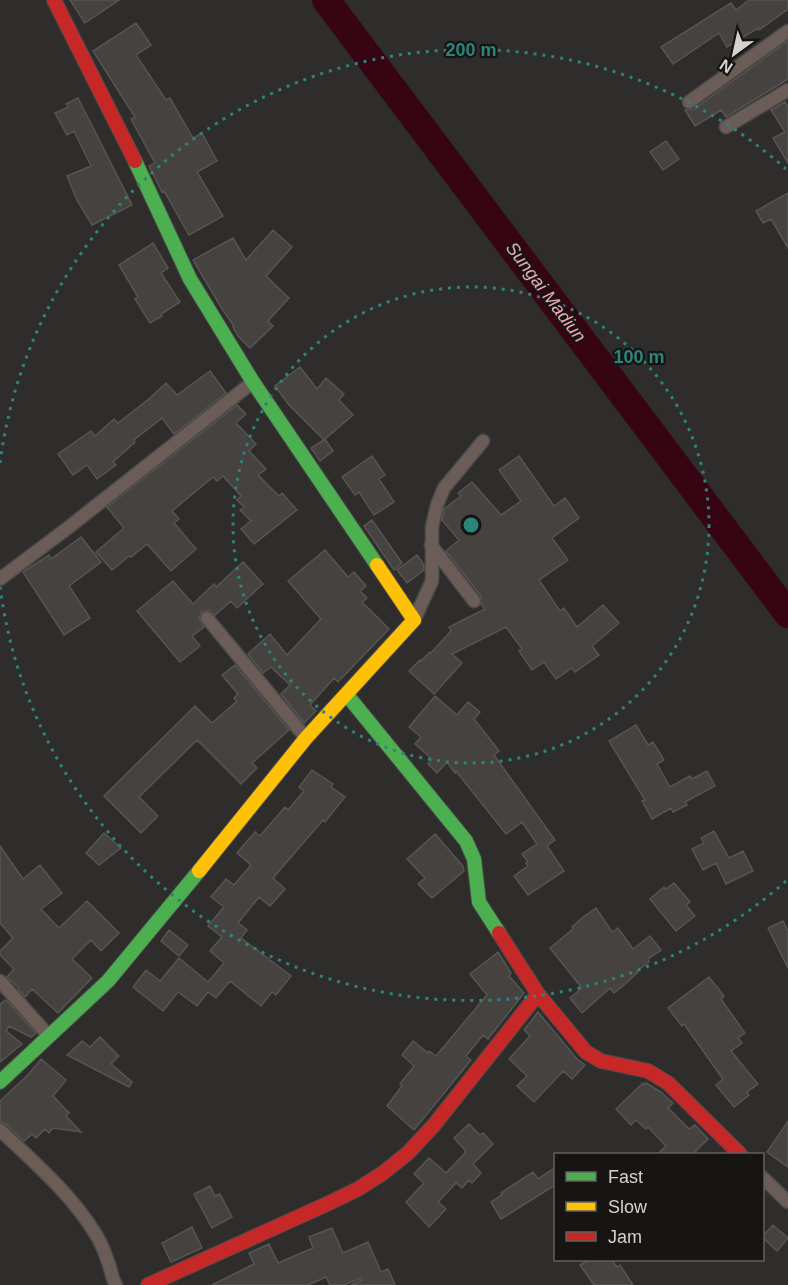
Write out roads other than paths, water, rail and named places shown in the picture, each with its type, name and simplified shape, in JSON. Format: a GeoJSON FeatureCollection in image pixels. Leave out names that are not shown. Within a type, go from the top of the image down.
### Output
{"type":"FeatureCollection","features":[{"type":"Feature","properties":{"kind":"street"},"geometry":{"type":"LineString","coordinates":[[54,0],[130,151],[190,279],[253,382],[414,620]]}},
{"type":"Feature","properties":{"kind":"street"},"geometry":{"type":"LineString","coordinates":[[688,102],[788,31]]}},
{"type":"Feature","properties":{"kind":"street"},"geometry":{"type":"LineString","coordinates":[[726,128],[788,90]]}},
{"type":"Feature","properties":{"kind":"street"},"geometry":{"type":"LineString","coordinates":[[0,579],[253,382]]}},
{"type":"Feature","properties":{"kind":"street"},"geometry":{"type":"LineString","coordinates":[[0,1082],[108,981],[306,738],[414,620],[432,581],[432,527],[437,505],[444,488],[483,441]]}},
{"type":"Feature","properties":{"kind":"street"},"geometry":{"type":"LineString","coordinates":[[431,544],[474,601]]}},
{"type":"Feature","properties":{"kind":"street"},"geometry":{"type":"LineString","coordinates":[[207,618],[306,738]]}},
{"type":"Feature","properties":{"kind":"street"},"geometry":{"type":"LineString","coordinates":[[347,695],[462,835],[471,850],[475,888],[479,902],[538,993],[586,1052],[601,1061],[657,1075],[668,1083],[738,1153]]}},
{"type":"Feature","properties":{"kind":"street"},"geometry":{"type":"LineString","coordinates":[[0,981],[48,1035]]}},
{"type":"Feature","properties":{"kind":"street"},"geometry":{"type":"LineString","coordinates":[[148,1285],[327,1204],[358,1189],[382,1173],[408,1153],[434,1125],[538,993]]}},
{"type":"Feature","properties":{"kind":"street"},"geometry":{"type":"LineString","coordinates":[[0,1130],[76,1205],[97,1236],[116,1285]]}},
{"type":"Feature","properties":{"kind":"street"},"geometry":{"type":"LineString","coordinates":[[764,1179],[788,1202]]}},
{"type":"Feature","properties":{"kind":"waterway","name":"Sungai Madiun"},"geometry":{"type":"LineString","coordinates":[[326,0],[788,614]]}}]}
